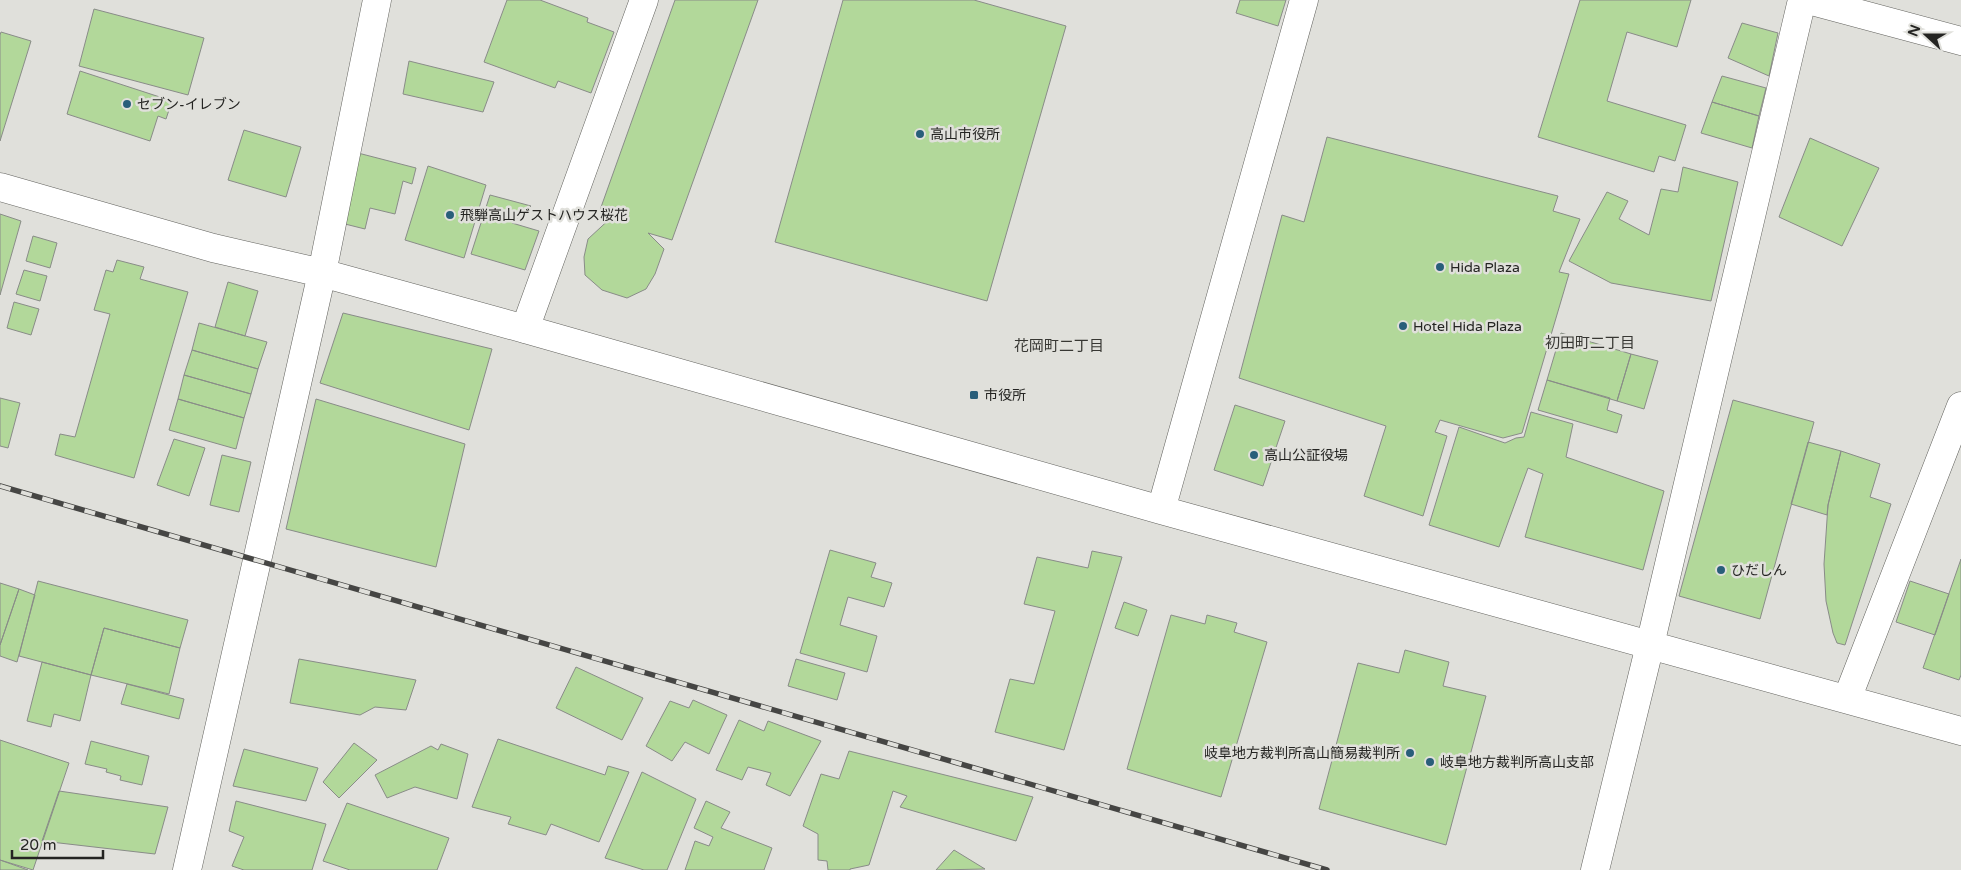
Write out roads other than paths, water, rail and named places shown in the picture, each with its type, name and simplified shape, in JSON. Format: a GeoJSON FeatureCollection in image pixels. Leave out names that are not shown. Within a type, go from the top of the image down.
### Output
{"type":"FeatureCollection","features":[{"type":"Feature","properties":{"kind":"street"},"geometry":{"type":"LineString","coordinates":[[187,870],[322,273],[377,0]]}},
{"type":"Feature","properties":{"kind":"street"},"geometry":{"type":"LineString","coordinates":[[525,329],[644,0]]}},
{"type":"Feature","properties":{"kind":"street"},"geometry":{"type":"LineString","coordinates":[[1161,510],[1304,0]]}},
{"type":"Feature","properties":{"kind":"street"},"geometry":{"type":"LineString","coordinates":[[1595,870],[1802,0]]}},
{"type":"Feature","properties":{"kind":"street"},"geometry":{"type":"LineString","coordinates":[[1808,0],[1961,41]]}},
{"type":"Feature","properties":{"kind":"street"},"geometry":{"type":"LineString","coordinates":[[0,187],[213,248],[322,273],[525,329],[1161,510],[1961,731]]}},
{"type":"Feature","properties":{"kind":"street"},"geometry":{"type":"LineString","coordinates":[[1847,699],[1961,406]]}},
{"type":"Feature","properties":{"kind":"railway"},"geometry":{"type":"LineString","coordinates":[[0,486],[1327,870]]}},
{"type":"Feature","properties":{"kind":"place","name":"セブン-イレブン"},"geometry":{"type":"Point","coordinates":[127,104]}},
{"type":"Feature","properties":{"kind":"place","name":"高山市役所"},"geometry":{"type":"Point","coordinates":[920,134]}},
{"type":"Feature","properties":{"kind":"place","name":"飛騨高山ゲストハウス桜花"},"geometry":{"type":"Point","coordinates":[450,215]}},
{"type":"Feature","properties":{"kind":"place","name":"Hida Plaza"},"geometry":{"type":"Point","coordinates":[1440,267]}},
{"type":"Feature","properties":{"kind":"place","name":"Hotel Hida Plaza"},"geometry":{"type":"Point","coordinates":[1403,326]}},
{"type":"Feature","properties":{"kind":"place","name":"市役所"},"geometry":{"type":"Point","coordinates":[974,395]}},
{"type":"Feature","properties":{"kind":"place","name":"高山公証役場"},"geometry":{"type":"Point","coordinates":[1254,455]}},
{"type":"Feature","properties":{"kind":"place","name":"ひだしん"},"geometry":{"type":"Point","coordinates":[1721,570]}},
{"type":"Feature","properties":{"kind":"place","name":"岐阜地方裁判所高山簡易裁判所"},"geometry":{"type":"Point","coordinates":[1410,753]}},
{"type":"Feature","properties":{"kind":"place","name":"岐阜地方裁判所高山支部"},"geometry":{"type":"Point","coordinates":[1430,762]}},
{"type":"Feature","properties":{"kind":"district","name":"初田町二丁目"},"geometry":{"type":"Point","coordinates":[1590,343]}},
{"type":"Feature","properties":{"kind":"district","name":"花岡町二丁目"},"geometry":{"type":"Point","coordinates":[1059,346]}}]}
